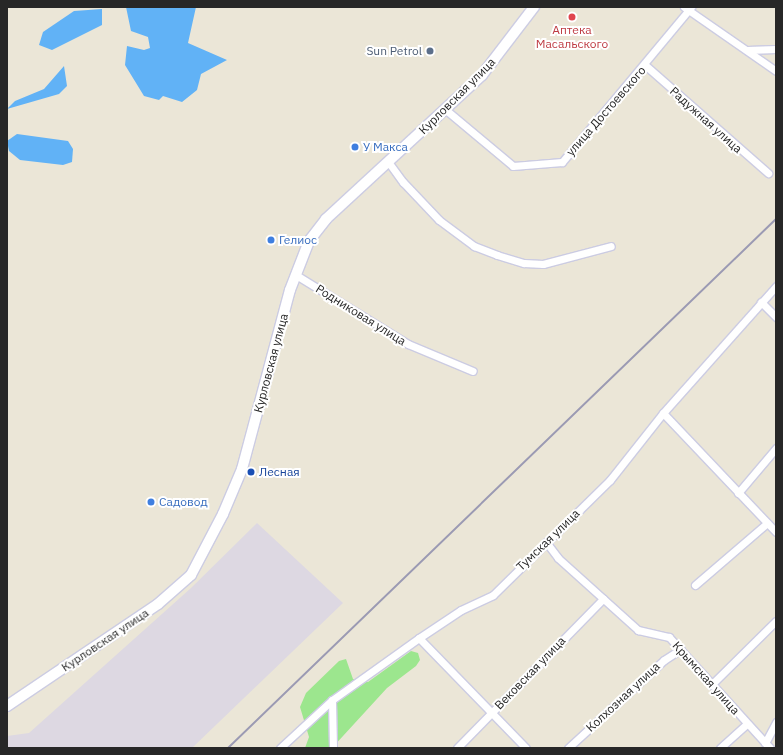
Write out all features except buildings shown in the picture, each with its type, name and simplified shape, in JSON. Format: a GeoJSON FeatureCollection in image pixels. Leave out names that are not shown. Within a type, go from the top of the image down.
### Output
{"type":"FeatureCollection","features":[{"type":"Feature","properties":{"kind":"main road","name":"Курловская улица"},"geometry":{"type":"LineString","coordinates":[[7,706],[158,604],[185,582],[199,564],[242,469],[296,274],[309,241],[326,219],[446,110],[489,66],[534,7]]}},
{"type":"Feature","properties":{"kind":"street","name":"улица Достоевского"},"geometry":{"type":"LineString","coordinates":[[446,110],[514,166],[562,162],[645,65],[688,8]]}},
{"type":"Feature","properties":{"kind":"street"},"geometry":{"type":"LineString","coordinates":[[688,8],[776,71]]}},
{"type":"Feature","properties":{"kind":"street"},"geometry":{"type":"LineString","coordinates":[[747,50],[776,50]]}},
{"type":"Feature","properties":{"kind":"street","name":"Радужная улица"},"geometry":{"type":"LineString","coordinates":[[645,65],[768,174]]}},
{"type":"Feature","properties":{"kind":"street"},"geometry":{"type":"LineString","coordinates":[[389,163],[439,220],[474,246],[497,255],[524,263],[542,264],[611,246]]}},
{"type":"Feature","properties":{"kind":"street","name":"Родниковая улица"},"geometry":{"type":"LineString","coordinates":[[296,274],[402,341],[473,371]]}},
{"type":"Feature","properties":{"kind":"street","name":"Тумская улица"},"geometry":{"type":"LineString","coordinates":[[280,748],[332,700],[461,610],[493,595],[610,480],[663,413],[776,286]]}},
{"type":"Feature","properties":{"kind":"street"},"geometry":{"type":"LineString","coordinates":[[761,302],[776,317]]}},
{"type":"Feature","properties":{"kind":"street"},"geometry":{"type":"LineString","coordinates":[[663,413],[776,532]]}},
{"type":"Feature","properties":{"kind":"street"},"geometry":{"type":"LineString","coordinates":[[738,493],[776,448]]}},
{"type":"Feature","properties":{"kind":"street"},"geometry":{"type":"LineString","coordinates":[[695,585],[767,523]]}},
{"type":"Feature","properties":{"kind":"street","name":"Крымская улица"},"geometry":{"type":"LineString","coordinates":[[546,542],[558,558],[638,630],[668,637],[681,649],[711,685],[768,745]]}},
{"type":"Feature","properties":{"kind":"street","name":"Вековская улица"},"geometry":{"type":"LineString","coordinates":[[457,748],[603,598]]}},
{"type":"Feature","properties":{"kind":"street"},"geometry":{"type":"LineString","coordinates":[[711,685],[776,621]]}},
{"type":"Feature","properties":{"kind":"street"},"geometry":{"type":"LineString","coordinates":[[419,638],[493,712],[526,748]]}},
{"type":"Feature","properties":{"kind":"street","name":"Колхозная улица"},"geometry":{"type":"LineString","coordinates":[[568,748],[664,660],[681,649]]}},
{"type":"Feature","properties":{"kind":"street"},"geometry":{"type":"LineString","coordinates":[[332,700],[333,748]]}},
{"type":"Feature","properties":{"kind":"street"},"geometry":{"type":"LineString","coordinates":[[768,745],[776,722]]}},
{"type":"Feature","properties":{"kind":"street"},"geometry":{"type":"LineString","coordinates":[[720,748],[747,724]]}},
{"type":"Feature","properties":{"kind":"shaded area"},"geometry":{"type":"Polygon","coordinates":[[[257,523],[343,603],[192,748],[7,748],[7,736],[29,733],[191,588],[257,523]]]}},
{"type":"Feature","properties":{"kind":"green space"},"geometry":{"type":"Polygon","coordinates":[[[411,651],[418,653],[420,660],[416,666],[387,688],[332,748],[305,748],[309,737],[300,707],[306,693],[339,661],[346,659],[353,679],[368,682],[411,651]]]}},
{"type":"Feature","properties":{"kind":"water"},"geometry":{"type":"Polygon","coordinates":[[[126,7],[196,7],[188,43],[227,60],[201,74],[197,90],[182,102],[163,96],[159,100],[144,96],[125,65],[127,46],[144,50],[150,48],[148,37],[131,31],[126,7]]]}},
{"type":"Feature","properties":{"kind":"water"},"geometry":{"type":"Polygon","coordinates":[[[102,9],[102,25],[52,50],[39,45],[43,32],[74,11],[102,9]]]}},
{"type":"Feature","properties":{"kind":"water"},"geometry":{"type":"Polygon","coordinates":[[[64,66],[67,86],[59,94],[7,109],[15,101],[44,89],[64,66]]]}},
{"type":"Feature","properties":{"kind":"water"},"geometry":{"type":"Polygon","coordinates":[[[17,134],[68,141],[73,149],[72,162],[63,165],[20,160],[9,151],[7,141],[17,134]]]}},
{"type":"Feature","properties":{"kind":"railway"},"geometry":{"type":"LineString","coordinates":[[228,748],[776,219]]}},
{"type":"Feature","properties":{"kind":"place","name":"Аптека Масальского"},"geometry":{"type":"Point","coordinates":[572,17]}},
{"type":"Feature","properties":{"kind":"place","name":"Sun Petrol"},"geometry":{"type":"Point","coordinates":[430,51]}},
{"type":"Feature","properties":{"kind":"place","name":"У Макса"},"geometry":{"type":"Point","coordinates":[355,147]}},
{"type":"Feature","properties":{"kind":"place","name":"Гелиос"},"geometry":{"type":"Point","coordinates":[271,240]}},
{"type":"Feature","properties":{"kind":"place","name":"Лесная"},"geometry":{"type":"Point","coordinates":[251,472]}},
{"type":"Feature","properties":{"kind":"place","name":"Садовод"},"geometry":{"type":"Point","coordinates":[151,502]}}]}
